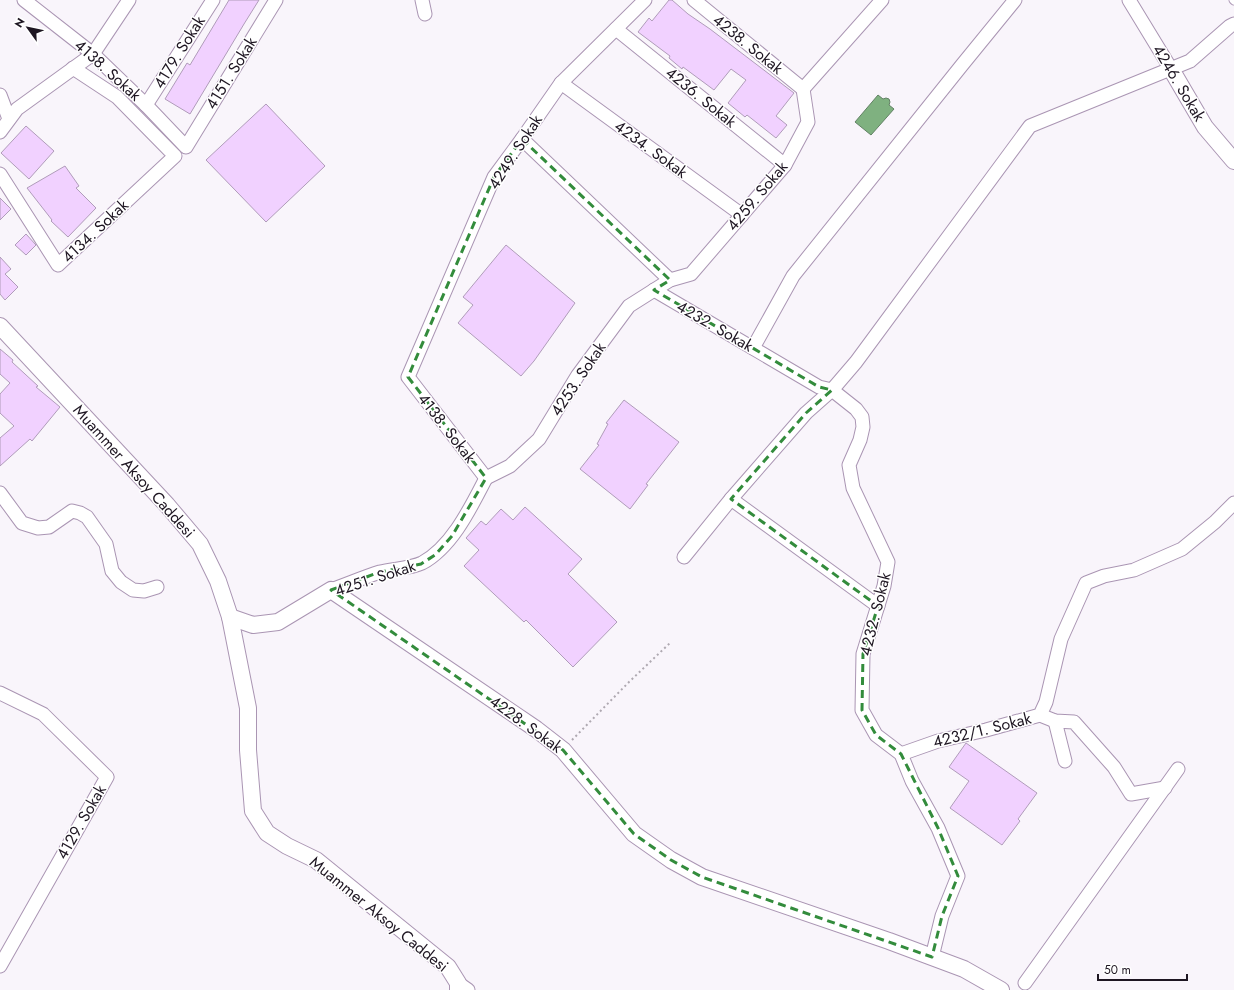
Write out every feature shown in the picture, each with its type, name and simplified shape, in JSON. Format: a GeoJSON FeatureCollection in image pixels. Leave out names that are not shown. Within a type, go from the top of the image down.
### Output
{"type":"FeatureCollection","features":[{"type":"Feature","properties":{"kind":"street","name":"4138. Sokak"},"geometry":{"type":"LineString","coordinates":[[24,0],[40,5],[146,105],[186,147]]}},
{"type":"Feature","properties":{"kind":"street"},"geometry":{"type":"LineString","coordinates":[[0,132],[17,109],[93,54],[129,0]]}},
{"type":"Feature","properties":{"kind":"street","name":"4179. Sokak"},"geometry":{"type":"LineString","coordinates":[[146,105],[213,0]]}},
{"type":"Feature","properties":{"kind":"street","name":"4151. Sokak"},"geometry":{"type":"LineString","coordinates":[[186,147],[276,0]]}},
{"type":"Feature","properties":{"kind":"street"},"geometry":{"type":"LineString","coordinates":[[422,0],[425,14]]}},
{"type":"Feature","properties":{"kind":"street","name":"4249. Sokak"},"geometry":{"type":"LineString","coordinates":[[408,377],[494,177],[561,83],[646,0]]}},
{"type":"Feature","properties":{"kind":"street","name":"4238. Sokak"},"geometry":{"type":"LineString","coordinates":[[694,0],[803,89]]}},
{"type":"Feature","properties":{"kind":"street"},"geometry":{"type":"LineString","coordinates":[[803,89],[882,0]]}},
{"type":"Feature","properties":{"kind":"street"},"geometry":{"type":"LineString","coordinates":[[753,348],[793,276],[1015,0]]}},
{"type":"Feature","properties":{"kind":"street","name":"4246. Sokak"},"geometry":{"type":"LineString","coordinates":[[1129,0],[1205,127],[1234,161]]}},
{"type":"Feature","properties":{"kind":"street"},"geometry":{"type":"LineString","coordinates":[[684,557],[731,499],[806,412],[832,390],[856,362],[1030,126],[1190,61],[1234,24]]}},
{"type":"Feature","properties":{"kind":"street","name":"4236. Sokak"},"geometry":{"type":"LineString","coordinates":[[616,29],[785,165]]}},
{"type":"Feature","properties":{"kind":"street","name":"4134. Sokak"},"geometry":{"type":"LineString","coordinates":[[0,174],[58,265],[175,156],[117,97],[73,68]]}},
{"type":"Feature","properties":{"kind":"street","name":"4234. Sokak"},"geometry":{"type":"LineString","coordinates":[[561,83],[742,215]]}},
{"type":"Feature","properties":{"kind":"street","name":"4259. Sokak"},"geometry":{"type":"LineString","coordinates":[[670,280],[691,274],[785,165],[808,122],[803,89]]}},
{"type":"Feature","properties":{"kind":"street"},"geometry":{"type":"LineString","coordinates":[[0,95],[9,119]]}},
{"type":"Feature","properties":{"kind":"street","name":"4232. Sokak"},"geometry":{"type":"LineString","coordinates":[[522,139],[670,280]]}},
{"type":"Feature","properties":{"kind":"street","name":"4253. Sokak"},"geometry":{"type":"LineString","coordinates":[[486,478],[510,466],[539,439],[578,375],[629,306],[670,280]]}},
{"type":"Feature","properties":{"kind":"street","name":"4232. Sokak"},"geometry":{"type":"LineString","coordinates":[[654,290],[820,387],[832,390],[856,410],[862,418],[863,427],[860,440],[849,465],[853,488],[888,562],[884,586],[863,654],[862,710],[876,735],[901,754]]}},
{"type":"Feature","properties":{"kind":"street","name":"Muammer Aksoy Caddesi"},"geometry":{"type":"LineString","coordinates":[[0,326],[167,505],[200,544],[218,581],[230,617],[248,708],[248,750],[253,811],[267,833],[287,846],[316,860],[448,967],[461,988]]}},
{"type":"Feature","properties":{"kind":"street","name":"4138. Sokak"},"geometry":{"type":"LineString","coordinates":[[408,377],[486,478]]}},
{"type":"Feature","properties":{"kind":"street","name":"4251. Sokak"},"geometry":{"type":"LineString","coordinates":[[230,617],[253,625],[278,622],[331,590],[380,572],[421,564],[435,555],[452,536],[473,503],[486,478]]}},
{"type":"Feature","properties":{"kind":"street"},"geometry":{"type":"LineString","coordinates":[[0,493],[22,523],[38,528],[49,527],[72,511],[87,517],[106,544],[112,571],[121,582],[133,590],[144,591],[157,588]]}},
{"type":"Feature","properties":{"kind":"street"},"geometry":{"type":"LineString","coordinates":[[731,499],[878,606]]}},
{"type":"Feature","properties":{"kind":"street","name":"4232/1. Sokak"},"geometry":{"type":"LineString","coordinates":[[901,754],[938,740],[986,730],[1040,715],[1046,702],[1061,639],[1086,583],[1104,576],[1134,570],[1182,549],[1215,522],[1234,503]]}},
{"type":"Feature","properties":{"kind":"street","name":"4228. Sokak"},"geometry":{"type":"LineString","coordinates":[[331,590],[536,729],[563,750],[634,834],[671,860],[702,877],[932,957]]}},
{"type":"Feature","properties":{"kind":"street","name":"4129. Sokak"},"geometry":{"type":"LineString","coordinates":[[0,693],[43,714],[107,777],[0,966]]}},
{"type":"Feature","properties":{"kind":"street"},"geometry":{"type":"LineString","coordinates":[[1040,715],[1055,721],[1074,722],[1114,768],[1131,794],[1165,788]]}},
{"type":"Feature","properties":{"kind":"street"},"geometry":{"type":"LineString","coordinates":[[1055,721],[1065,761]]}},
{"type":"Feature","properties":{"kind":"street"},"geometry":{"type":"LineString","coordinates":[[901,754],[912,781],[938,828],[958,876],[942,916],[932,957],[964,969],[1000,990]]}},
{"type":"Feature","properties":{"kind":"street"},"geometry":{"type":"LineString","coordinates":[[1025,984],[1178,769]]}},
{"type":"Feature","properties":{"kind":"path"},"geometry":{"type":"LineString","coordinates":[[563,750],[629,682],[671,642]]}},
{"type":"Feature","properties":{"kind":"highlighted area"},"geometry":{"type":"Polygon","coordinates":[[[522,139],[670,280],[654,290],[819,387],[832,390],[806,413],[731,499],[878,606],[863,654],[862,710],[876,735],[901,754],[938,828],[958,876],[942,916],[932,957],[702,877],[671,860],[634,834],[563,750],[331,590],[380,572],[421,564],[435,555],[452,536],[486,478],[408,377],[494,177],[522,139]]]}},
{"type":"Feature","properties":{"kind":"shaded area"},"geometry":{"type":"Polygon","coordinates":[[[878,95],[883,99],[889,99],[889,105],[894,109],[871,135],[855,122],[878,95]]]}},
{"type":"Feature","properties":{"kind":"building"},"geometry":{"type":"Polygon","coordinates":[[[229,0],[259,0],[190,114],[165,99],[187,63],[190,65],[229,0]]]}},
{"type":"Feature","properties":{"kind":"building"},"geometry":{"type":"Polygon","coordinates":[[[669,0],[672,0],[688,14],[794,93],[776,116],[787,125],[776,138],[747,115],[745,117],[728,103],[746,80],[731,69],[714,90],[683,67],[682,69],[669,58],[670,56],[638,32],[649,18],[652,21],[669,0]]]}},
{"type":"Feature","properties":{"kind":"building"},"geometry":{"type":"Polygon","coordinates":[[[266,104],[325,166],[266,222],[206,160],[266,104]]]}},
{"type":"Feature","properties":{"kind":"building"},"geometry":{"type":"Polygon","coordinates":[[[26,126],[54,151],[29,179],[1,153],[26,126]]]}},
{"type":"Feature","properties":{"kind":"building"},"geometry":{"type":"Polygon","coordinates":[[[65,166],[79,186],[76,188],[96,208],[68,237],[51,221],[52,220],[27,188],[65,166]]]}},
{"type":"Feature","properties":{"kind":"building"},"geometry":{"type":"Polygon","coordinates":[[[0,198],[11,209],[0,220],[0,198]]]}},
{"type":"Feature","properties":{"kind":"building"},"geometry":{"type":"Polygon","coordinates":[[[26,234],[36,245],[26,255],[15,245],[26,234]]]}},
{"type":"Feature","properties":{"kind":"building"},"geometry":{"type":"Polygon","coordinates":[[[506,245],[575,303],[534,361],[521,376],[458,323],[473,305],[463,297],[506,245]]]}},
{"type":"Feature","properties":{"kind":"building"},"geometry":{"type":"Polygon","coordinates":[[[0,257],[11,269],[5,274],[18,287],[5,300],[0,294],[0,257]]]}},
{"type":"Feature","properties":{"kind":"building"},"geometry":{"type":"Polygon","coordinates":[[[0,349],[38,386],[36,387],[60,407],[32,441],[30,439],[0,466],[0,438],[14,426],[0,413],[0,394],[10,383],[0,374],[0,349]]]}},
{"type":"Feature","properties":{"kind":"building"},"geometry":{"type":"Polygon","coordinates":[[[624,400],[679,442],[646,484],[648,485],[630,509],[580,469],[599,445],[597,444],[608,424],[606,423],[624,400]]]}},
{"type":"Feature","properties":{"kind":"building"},"geometry":{"type":"Polygon","coordinates":[[[525,507],[582,559],[568,574],[617,622],[573,667],[526,620],[524,622],[464,566],[479,550],[466,538],[481,521],[486,525],[501,509],[513,520],[525,507]]]}},
{"type":"Feature","properties":{"kind":"building"},"geometry":{"type":"Polygon","coordinates":[[[966,743],[1037,793],[1018,819],[1020,821],[1002,845],[950,808],[969,781],[949,767],[966,743]]]}}]}
